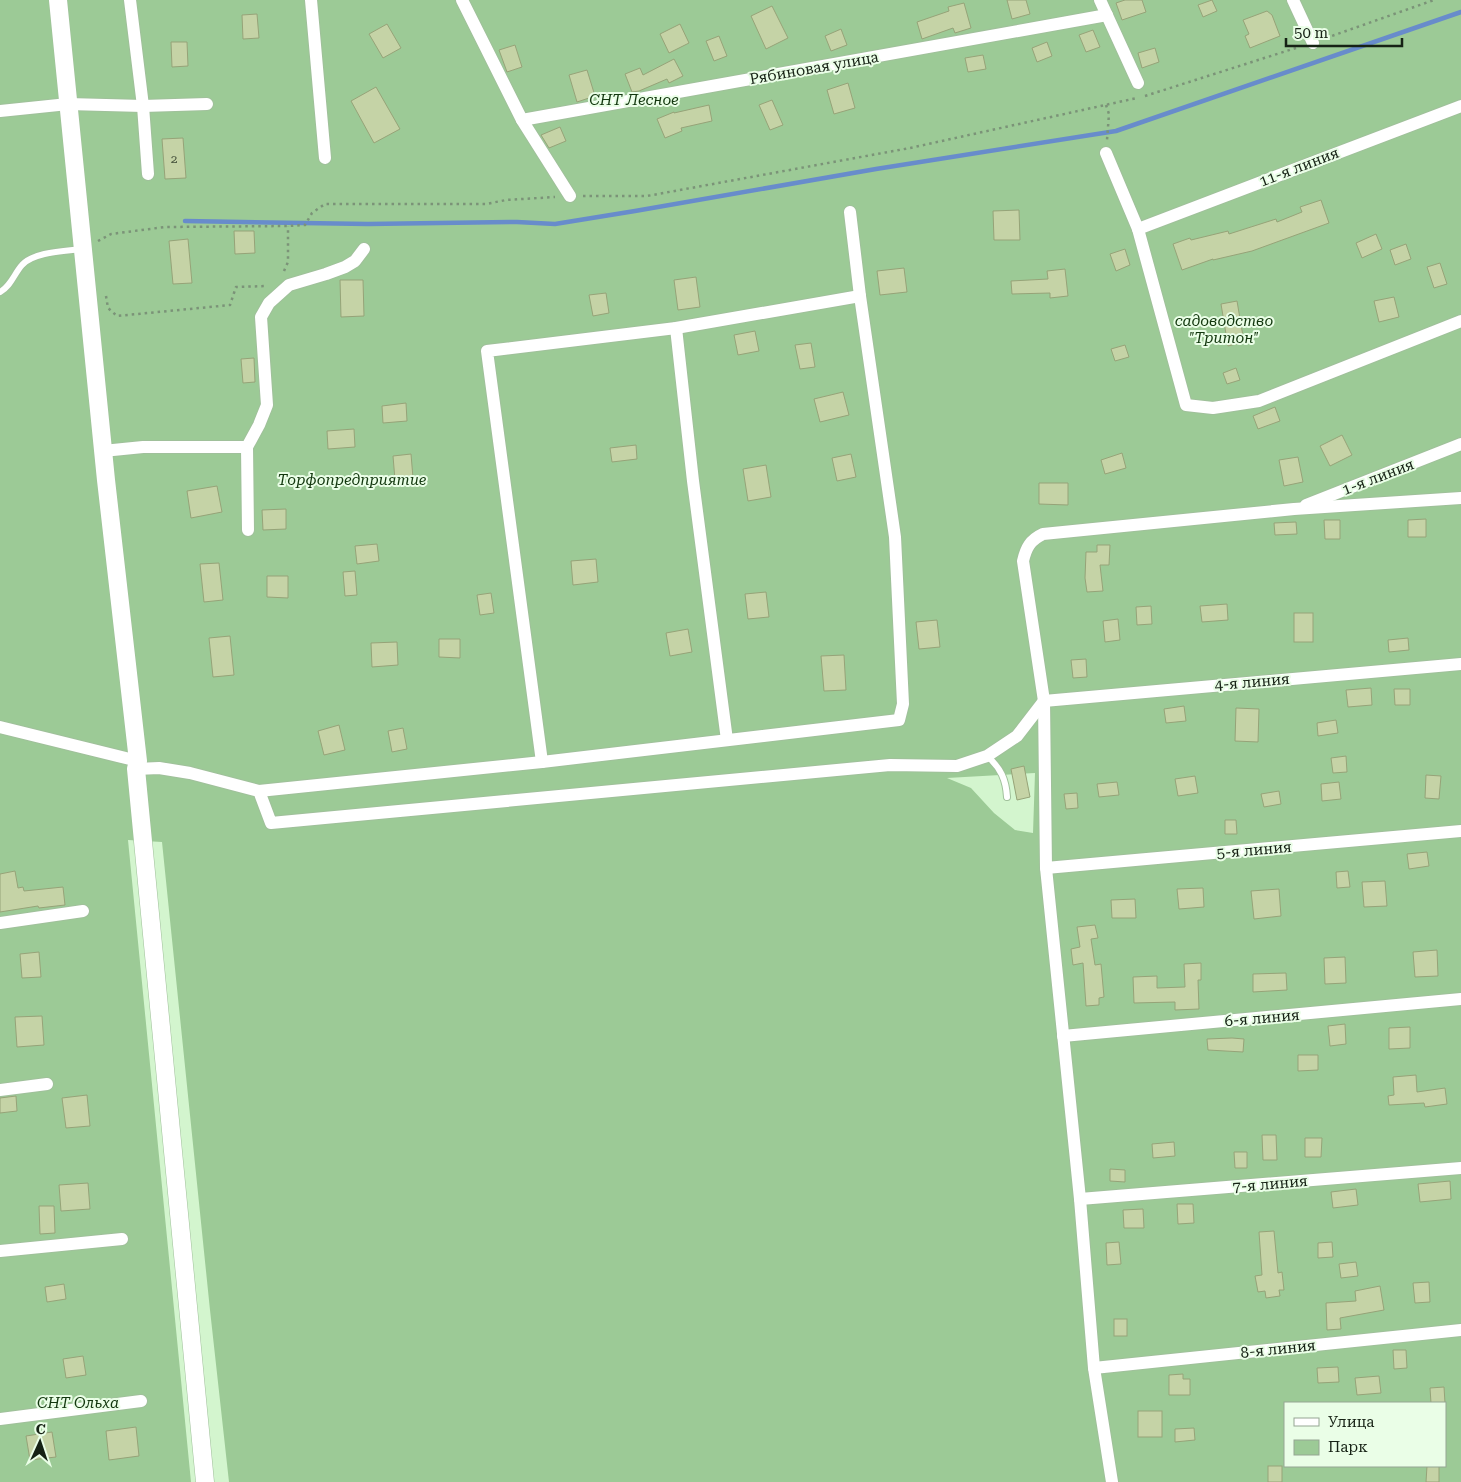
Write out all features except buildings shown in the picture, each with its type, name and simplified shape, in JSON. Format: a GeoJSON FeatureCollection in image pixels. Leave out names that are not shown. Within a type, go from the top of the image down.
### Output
{"type":"FeatureCollection","features":[{"type":"Feature","properties":{"kind":"main road"},"geometry":{"type":"LineString","coordinates":[[58,0],[68,104],[89,246],[103,451],[137,765],[205,1482]]}},
{"type":"Feature","properties":{"kind":"street"},"geometry":{"type":"LineString","coordinates":[[130,0],[148,174]]}},
{"type":"Feature","properties":{"kind":"street"},"geometry":{"type":"LineString","coordinates":[[311,0],[325,158]]}},
{"type":"Feature","properties":{"kind":"street"},"geometry":{"type":"LineString","coordinates":[[462,0],[522,120],[570,196]]}},
{"type":"Feature","properties":{"kind":"street"},"geometry":{"type":"LineString","coordinates":[[1100,0],[1138,84]]}},
{"type":"Feature","properties":{"kind":"street"},"geometry":{"type":"LineString","coordinates":[[1293,0],[1313,43]]}},
{"type":"Feature","properties":{"kind":"street","name":"Рябиновая улица"},"geometry":{"type":"LineString","coordinates":[[522,120],[1107,15]]}},
{"type":"Feature","properties":{"kind":"street"},"geometry":{"type":"LineString","coordinates":[[0,111],[68,104],[142,106],[208,104]]}},
{"type":"Feature","properties":{"kind":"street","name":"11-я линия"},"geometry":{"type":"LineString","coordinates":[[1138,229],[1461,106]]}},
{"type":"Feature","properties":{"kind":"street"},"geometry":{"type":"LineString","coordinates":[[1106,153],[1138,229],[1186,405],[1213,408],[1260,401],[1461,320]]}},
{"type":"Feature","properties":{"kind":"street"},"geometry":{"type":"LineString","coordinates":[[0,727],[137,765],[190,773],[259,791],[542,762],[898,720],[903,704],[895,537],[860,296],[850,212]]}},
{"type":"Feature","properties":{"kind":"street"},"geometry":{"type":"LineString","coordinates":[[248,530],[247,447],[267,406],[261,317],[269,303],[289,285],[345,267],[355,261],[364,249]]}},
{"type":"Feature","properties":{"kind":"street"},"geometry":{"type":"LineString","coordinates":[[542,762],[487,351],[676,328],[860,296]]}},
{"type":"Feature","properties":{"kind":"street"},"geometry":{"type":"LineString","coordinates":[[676,328],[693,481],[727,740]]}},
{"type":"Feature","properties":{"kind":"street","name":"1-я линия"},"geometry":{"type":"LineString","coordinates":[[1294,509],[1461,444]]}},
{"type":"Feature","properties":{"kind":"street"},"geometry":{"type":"LineString","coordinates":[[103,451],[143,446],[247,447]]}},
{"type":"Feature","properties":{"kind":"street"},"geometry":{"type":"LineString","coordinates":[[1112,1482],[1094,1368],[1080,1199],[1046,868],[1044,701],[1023,561],[1029,543],[1043,534],[1294,509],[1461,498]]}},
{"type":"Feature","properties":{"kind":"street","name":"4-я линия"},"geometry":{"type":"LineString","coordinates":[[1044,701],[1461,664]]}},
{"type":"Feature","properties":{"kind":"street"},"geometry":{"type":"LineString","coordinates":[[259,791],[271,823],[890,765],[957,766],[987,756],[1017,736],[1044,701]]}},
{"type":"Feature","properties":{"kind":"street","name":"5-я линия"},"geometry":{"type":"LineString","coordinates":[[1046,868],[1461,831]]}},
{"type":"Feature","properties":{"kind":"street"},"geometry":{"type":"LineString","coordinates":[[0,923],[83,911]]}},
{"type":"Feature","properties":{"kind":"street","name":"6-я линия"},"geometry":{"type":"LineString","coordinates":[[1063,1036],[1461,1000]]}},
{"type":"Feature","properties":{"kind":"street"},"geometry":{"type":"LineString","coordinates":[[0,1090],[47,1084]]}},
{"type":"Feature","properties":{"kind":"street","name":"7-я линия"},"geometry":{"type":"LineString","coordinates":[[1080,1199],[1461,1168]]}},
{"type":"Feature","properties":{"kind":"street"},"geometry":{"type":"LineString","coordinates":[[0,1251],[122,1239]]}},
{"type":"Feature","properties":{"kind":"street","name":"8-я линия"},"geometry":{"type":"LineString","coordinates":[[1094,1368],[1461,1330]]}},
{"type":"Feature","properties":{"kind":"street"},"geometry":{"type":"LineString","coordinates":[[0,1418],[141,1401]]}},
{"type":"Feature","properties":{"kind":"lane"},"geometry":{"type":"LineString","coordinates":[[0,292],[7,288],[27,260],[89,246]]}},
{"type":"Feature","properties":{"kind":"lane"},"geometry":{"type":"LineString","coordinates":[[987,756],[994,762],[1002,774],[1008,798]]}},
{"type":"Feature","properties":{"kind":"path"},"geometry":{"type":"LineString","coordinates":[[89,246],[111,234],[165,227],[305,225],[312,213],[325,204],[486,204],[506,200],[570,196],[647,196],[910,148],[1147,95],[1313,43],[1434,0]]}},
{"type":"Feature","properties":{"kind":"path"},"geometry":{"type":"LineString","coordinates":[[1106,105],[1109,114],[1106,153]]}},
{"type":"Feature","properties":{"kind":"path"},"geometry":{"type":"LineString","coordinates":[[281,277],[288,262],[288,226]]}},
{"type":"Feature","properties":{"kind":"path"},"geometry":{"type":"LineString","coordinates":[[104,289],[108,308],[117,316],[230,305],[236,287],[269,286]]}},
{"type":"Feature","properties":{"kind":"green space"},"geometry":{"type":"Polygon","coordinates":[[[0,0],[1461,0],[1461,1482],[229,1482],[162,842],[128,840],[191,1482],[0,1482],[0,0]],[[1035,773],[947,778],[971,788],[994,813],[1015,830],[1033,833],[1035,773]]]}},
{"type":"Feature","properties":{"kind":"waterway"},"geometry":{"type":"LineString","coordinates":[[185,221],[368,224],[517,222],[555,224],[635,211],[876,169],[1116,131],[1461,12]]}},
{"type":"Feature","properties":{"kind":"park label","name":"СНТ Лесное"},"geometry":{"type":"Point","coordinates":[634,100]}},
{"type":"Feature","properties":{"kind":"park label","name":"садоводство \"Тритон\""},"geometry":{"type":"Point","coordinates":[1224,330]}},
{"type":"Feature","properties":{"kind":"park label","name":"Торфопредприятие"},"geometry":{"type":"Point","coordinates":[352,480]}},
{"type":"Feature","properties":{"kind":"park label","name":"СНТ Ольха"},"geometry":{"type":"Point","coordinates":[78,1403]}}]}
